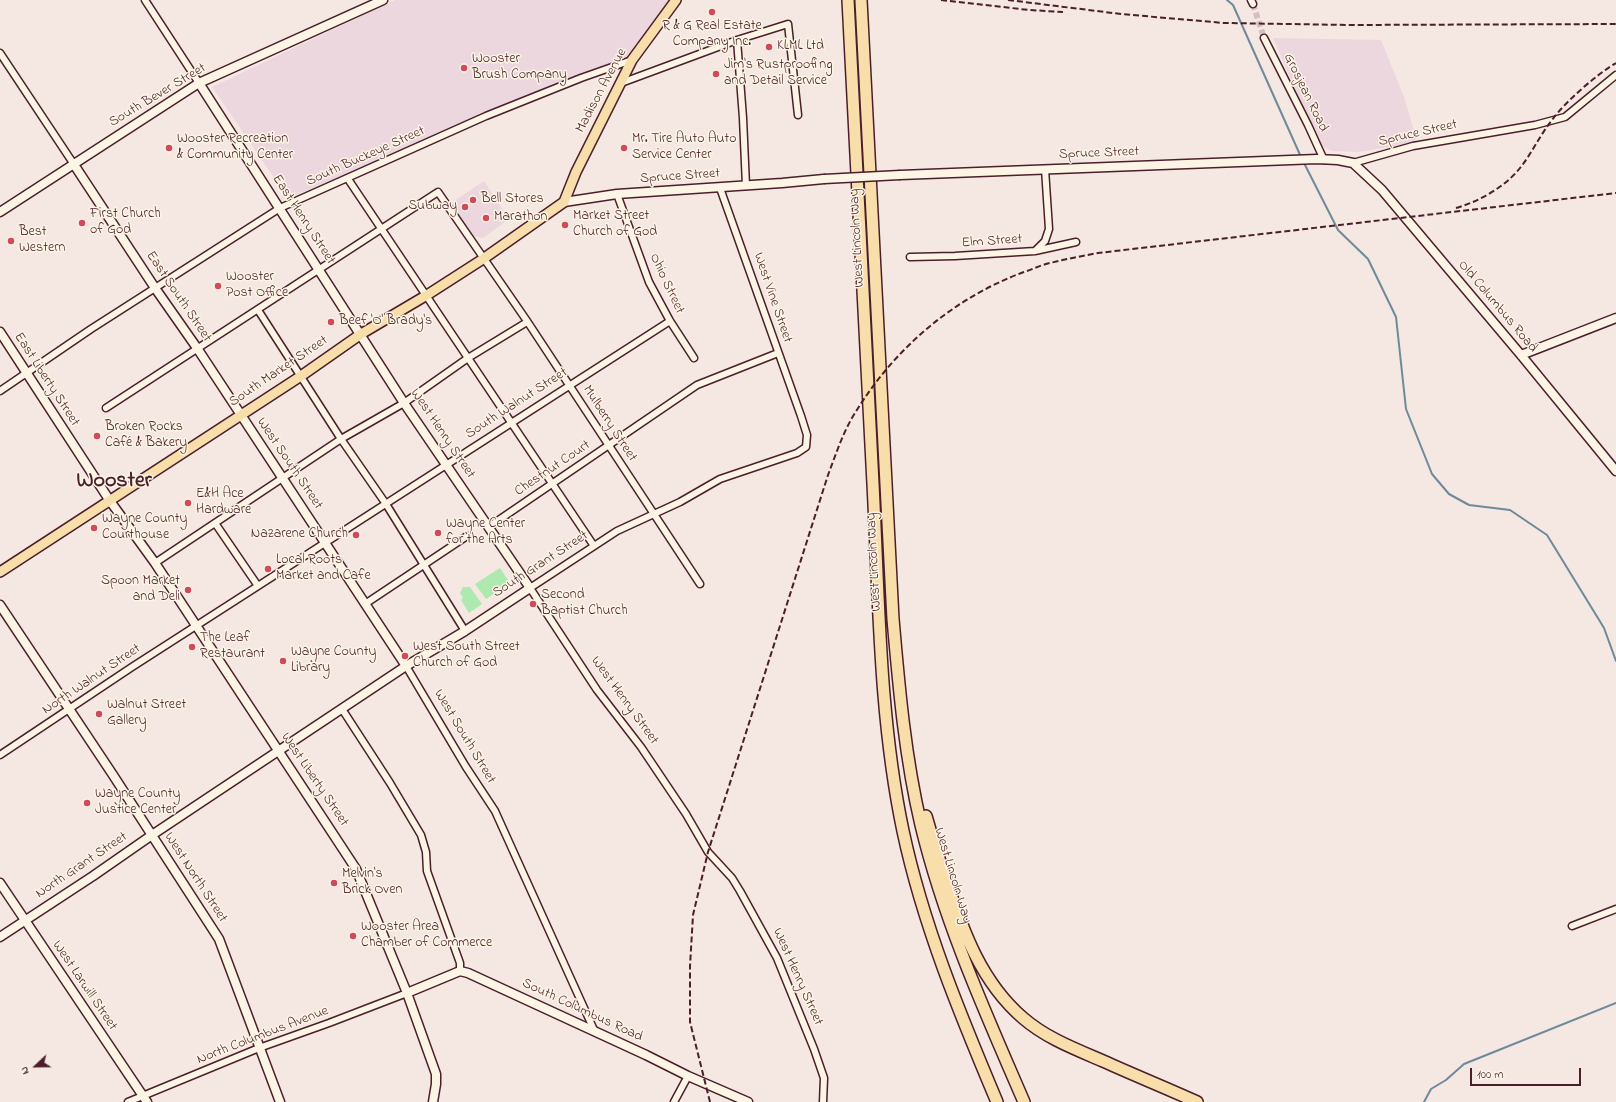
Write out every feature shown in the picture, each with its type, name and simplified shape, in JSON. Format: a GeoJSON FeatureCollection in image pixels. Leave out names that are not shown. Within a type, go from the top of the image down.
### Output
{"type":"FeatureCollection","features":[{"type":"Feature","properties":{"kind":"highway"},"geometry":{"type":"LineString","coordinates":[[842,0],[852,70]]}},
{"type":"Feature","properties":{"kind":"highway"},"geometry":{"type":"LineString","coordinates":[[848,0],[852,70]]}},
{"type":"Feature","properties":{"kind":"highway","name":"West Lincoln Way"},"geometry":{"type":"LineString","coordinates":[[861,0],[893,619],[902,720],[914,792],[936,880],[965,962],[1024,1102]]}},
{"type":"Feature","properties":{"kind":"highway","name":"West Lincoln Way"},"geometry":{"type":"LineString","coordinates":[[852,70],[880,629],[890,755],[903,830],[919,896],[936,949],[997,1102]]}},
{"type":"Feature","properties":{"kind":"highway"},"geometry":{"type":"LineString","coordinates":[[899,686],[920,793],[955,907],[980,964],[998,992],[1024,1019],[1053,1038],[1197,1102]]}},
{"type":"Feature","properties":{"kind":"highway"},"geometry":{"type":"LineString","coordinates":[[978,1057],[991,1102]]}},
{"type":"Feature","properties":{"kind":"main road","name":"South Bever Street"},"geometry":{"type":"LineString","coordinates":[[0,212],[73,163],[199,83],[383,0]]}},
{"type":"Feature","properties":{"kind":"main road","name":"Madison Avenue"},"geometry":{"type":"LineString","coordinates":[[564,202],[576,172],[632,60],[676,0]]}},
{"type":"Feature","properties":{"kind":"main road","name":"East Henry Street"},"geometry":{"type":"LineString","coordinates":[[199,83],[361,334]]}},
{"type":"Feature","properties":{"kind":"main road","name":"Spruce Street"},"geometry":{"type":"LineString","coordinates":[[564,202],[617,194],[900,175],[1275,161],[1338,160],[1353,164]]}},
{"type":"Feature","properties":{"kind":"main road","name":"East South Street"},"geometry":{"type":"LineString","coordinates":[[73,163],[241,415]]}},
{"type":"Feature","properties":{"kind":"main road","name":"Old Columbus Road"},"geometry":{"type":"LineString","coordinates":[[1353,164],[1382,190],[1521,355],[1616,471]]}},
{"type":"Feature","properties":{"kind":"main road","name":"South Market Street"},"geometry":{"type":"LineString","coordinates":[[0,572],[301,376],[361,334],[427,295],[483,259],[564,202]]}},
{"type":"Feature","properties":{"kind":"main road"},"geometry":{"type":"LineString","coordinates":[[1521,355],[1616,318]]}},
{"type":"Feature","properties":{"kind":"main road","name":"East Liberty Street"},"geometry":{"type":"LineString","coordinates":[[0,332],[110,501]]}},
{"type":"Feature","properties":{"kind":"main road","name":"West Henry Street"},"geometry":{"type":"LineString","coordinates":[[361,334],[404,403],[445,464],[490,526],[530,588]]}},
{"type":"Feature","properties":{"kind":"main road","name":"West South Street"},"geometry":{"type":"LineString","coordinates":[[241,415],[406,666]]}},
{"type":"Feature","properties":{"kind":"main road","name":"West Liberty Street"},"geometry":{"type":"LineString","coordinates":[[110,501],[155,563],[356,869],[407,993],[436,1074],[433,1102]]}},
{"type":"Feature","properties":{"kind":"main road","name":"South Grant Street"},"geometry":{"type":"LineString","coordinates":[[278,751],[406,666],[465,631],[530,588]]}},
{"type":"Feature","properties":{"kind":"main road","name":"West North Street"},"geometry":{"type":"LineString","coordinates":[[0,605],[219,939],[280,1102]]}},
{"type":"Feature","properties":{"kind":"main road","name":"North Grant Street"},"geometry":{"type":"LineString","coordinates":[[0,937],[278,751]]}},
{"type":"Feature","properties":{"kind":"main road","name":"West Larwill Street"},"geometry":{"type":"LineString","coordinates":[[0,883],[145,1099]]}},
{"type":"Feature","properties":{"kind":"main road"},"geometry":{"type":"LineString","coordinates":[[407,993],[460,972]]}},
{"type":"Feature","properties":{"kind":"main road","name":"South Columbus Road"},"geometry":{"type":"LineString","coordinates":[[460,972],[476,976],[594,1030],[688,1076],[747,1102]]}},
{"type":"Feature","properties":{"kind":"street","name":"East Henry Street"},"geometry":{"type":"LineString","coordinates":[[145,0],[199,83]]}},
{"type":"Feature","properties":{"kind":"street"},"geometry":{"type":"LineString","coordinates":[[621,83],[737,40],[788,24],[798,115]]}},
{"type":"Feature","properties":{"kind":"street","name":"Grosjean Road"},"geometry":{"type":"LineString","coordinates":[[1264,38],[1308,125],[1321,160]]}},
{"type":"Feature","properties":{"kind":"street"},"geometry":{"type":"LineString","coordinates":[[737,40],[746,186]]}},
{"type":"Feature","properties":{"kind":"street","name":"East South Street"},"geometry":{"type":"LineString","coordinates":[[0,53],[73,163]]}},
{"type":"Feature","properties":{"kind":"street","name":"South Buckeye Street"},"geometry":{"type":"LineString","coordinates":[[0,391],[91,329],[280,208],[348,179],[486,116],[581,78],[632,60]]}},
{"type":"Feature","properties":{"kind":"street","name":"Spruce Street"},"geometry":{"type":"LineString","coordinates":[[1353,164],[1413,146],[1535,125],[1564,117],[1616,75]]}},
{"type":"Feature","properties":{"kind":"street"},"geometry":{"type":"LineString","coordinates":[[1035,251],[1045,242],[1049,229],[1045,169]]}},
{"type":"Feature","properties":{"kind":"street"},"geometry":{"type":"LineString","coordinates":[[348,179],[594,546]]}},
{"type":"Feature","properties":{"kind":"street","name":"West Vine Street"},"geometry":{"type":"LineString","coordinates":[[720,188],[801,416]]}},
{"type":"Feature","properties":{"kind":"street","name":"Mulberry Street"},"geometry":{"type":"LineString","coordinates":[[381,228],[438,192],[527,322],[700,584]]}},
{"type":"Feature","properties":{"kind":"street","name":"Ohio Street"},"geometry":{"type":"LineString","coordinates":[[617,194],[649,282],[670,321],[694,358]]}},
{"type":"Feature","properties":{"kind":"street"},"geometry":{"type":"LineString","coordinates":[[106,408],[320,270],[381,228]]}},
{"type":"Feature","properties":{"kind":"street","name":"Elm Street"},"geometry":{"type":"LineString","coordinates":[[910,257],[1035,251],[1076,242]]}},
{"type":"Feature","properties":{"kind":"street"},"geometry":{"type":"LineString","coordinates":[[258,310],[341,439],[386,504],[465,631]]}},
{"type":"Feature","properties":{"kind":"street","name":"South Walnut Street"},"geometry":{"type":"LineString","coordinates":[[197,626],[386,504],[445,464],[670,321]]}},
{"type":"Feature","properties":{"kind":"street"},"geometry":{"type":"LineString","coordinates":[[155,563],[341,439],[404,403],[468,358],[527,322]]}},
{"type":"Feature","properties":{"kind":"street","name":"Chestnut Court"},"geometry":{"type":"LineString","coordinates":[[490,526],[697,385],[778,353]]}},
{"type":"Feature","properties":{"kind":"street","name":"South Grant Street"},"geometry":{"type":"LineString","coordinates":[[530,588],[617,531],[680,502],[720,479],[797,453],[806,447],[807,435],[801,416]]}},
{"type":"Feature","properties":{"kind":"street"},"geometry":{"type":"LineString","coordinates":[[215,523],[258,586]]}},
{"type":"Feature","properties":{"kind":"street"},"geometry":{"type":"LineString","coordinates":[[365,604],[467,536]]}},
{"type":"Feature","properties":{"kind":"street","name":"West Henry Street"},"geometry":{"type":"LineString","coordinates":[[530,588],[597,690],[645,753],[686,814],[708,852],[732,878],[740,891],[778,958],[814,1049],[824,1078],[823,1102]]}},
{"type":"Feature","properties":{"kind":"street","name":"North Walnut Street"},"geometry":{"type":"LineString","coordinates":[[0,755],[69,710],[132,666],[197,626]]}},
{"type":"Feature","properties":{"kind":"street","name":"West South Street"},"geometry":{"type":"LineString","coordinates":[[406,666],[466,767],[495,811],[594,1030]]}},
{"type":"Feature","properties":{"kind":"street"},"geometry":{"type":"LineString","coordinates":[[342,709],[390,783],[421,835],[426,852],[427,871],[460,963],[460,972]]}},
{"type":"Feature","properties":{"kind":"street"},"geometry":{"type":"LineString","coordinates":[[1572,926],[1616,909]]}},
{"type":"Feature","properties":{"kind":"street","name":"North Columbus Avenue"},"geometry":{"type":"LineString","coordinates":[[128,1102],[145,1099],[259,1048],[407,993]]}},
{"type":"Feature","properties":{"kind":"street"},"geometry":{"type":"LineString","coordinates":[[674,1102],[688,1076]]}},
{"type":"Feature","properties":{"kind":"shaded area"},"geometry":{"type":"Polygon","coordinates":[[[395,0],[669,0],[628,60],[288,198],[212,87],[395,0]]]}},
{"type":"Feature","properties":{"kind":"shaded area"},"geometry":{"type":"Polygon","coordinates":[[[1273,38],[1381,40],[1404,97],[1416,137],[1414,143],[1358,152],[1332,151],[1322,146],[1315,136],[1273,38]]]}},
{"type":"Feature","properties":{"kind":"shaded area"},"geometry":{"type":"Polygon","coordinates":[[[484,181],[509,219],[483,238],[473,236],[451,203],[484,181]]]}},
{"type":"Feature","properties":{"kind":"green space"},"geometry":{"type":"Polygon","coordinates":[[[500,568],[510,583],[486,599],[475,584],[500,568]]]}},
{"type":"Feature","properties":{"kind":"green space"},"geometry":{"type":"Polygon","coordinates":[[[463,587],[470,587],[482,604],[469,613],[461,600],[463,598],[460,593],[463,587]]]}},
{"type":"Feature","properties":{"kind":"waterway"},"geometry":{"type":"LineString","coordinates":[[1227,0],[1233,5],[1301,157]]}},
{"type":"Feature","properties":{"kind":"waterway"},"geometry":{"type":"LineString","coordinates":[[1303,161],[1338,230],[1368,259],[1396,317],[1406,409],[1432,474],[1449,494],[1469,505],[1510,510],[1547,535],[1604,628],[1616,661]]}},
{"type":"Feature","properties":{"kind":"waterway"},"geometry":{"type":"LineString","coordinates":[[1424,1102],[1431,1089],[1446,1080],[1464,1064],[1616,1003]]}},
{"type":"Feature","properties":{"kind":"tunnel"},"geometry":{"type":"LineString","coordinates":[[1253,4],[1264,38]]}},
{"type":"Feature","properties":{"kind":"railway"},"geometry":{"type":"LineString","coordinates":[[941,0],[1029,10],[1063,12]]}},
{"type":"Feature","properties":{"kind":"railway"},"geometry":{"type":"LineString","coordinates":[[1008,0],[1121,14],[1224,23],[1351,25],[1616,24]]}},
{"type":"Feature","properties":{"kind":"railway"},"geometry":{"type":"LineString","coordinates":[[1456,208],[1491,193],[1514,175],[1548,126],[1565,105],[1591,81],[1616,63]]}},
{"type":"Feature","properties":{"kind":"railway"},"geometry":{"type":"LineString","coordinates":[[710,1102],[690,1022],[690,966],[693,915],[708,852],[828,475],[840,443],[855,413],[871,390],[907,347],[928,328],[973,296],[1024,272],[1062,260],[1098,253],[1616,193]]}},
{"type":"Feature","properties":{"kind":"place","name":"R & G Real Estate Company Inc."},"geometry":{"type":"Point","coordinates":[712,12]}},
{"type":"Feature","properties":{"kind":"place","name":"KLML Ltd"},"geometry":{"type":"Point","coordinates":[769,47]}},
{"type":"Feature","properties":{"kind":"place","name":"Wooster Brush Company"},"geometry":{"type":"Point","coordinates":[464,68]}},
{"type":"Feature","properties":{"kind":"place","name":"Jim's Rustproofing and Detail Service"},"geometry":{"type":"Point","coordinates":[716,74]}},
{"type":"Feature","properties":{"kind":"place","name":"Wooster Recreation & Community Center"},"geometry":{"type":"Point","coordinates":[169,148]}},
{"type":"Feature","properties":{"kind":"place","name":"Mr. Tire Auto Auto Service Center"},"geometry":{"type":"Point","coordinates":[624,148]}},
{"type":"Feature","properties":{"kind":"place","name":"Bell Stores"},"geometry":{"type":"Point","coordinates":[473,200]}},
{"type":"Feature","properties":{"kind":"place","name":"Subway"},"geometry":{"type":"Point","coordinates":[465,207]}},
{"type":"Feature","properties":{"kind":"place","name":"Marathon"},"geometry":{"type":"Point","coordinates":[486,218]}},
{"type":"Feature","properties":{"kind":"place","name":"First Church of God"},"geometry":{"type":"Point","coordinates":[82,223]}},
{"type":"Feature","properties":{"kind":"place","name":"Market Street Church of God"},"geometry":{"type":"Point","coordinates":[565,225]}},
{"type":"Feature","properties":{"kind":"place","name":"Best Western"},"geometry":{"type":"Point","coordinates":[11,241]}},
{"type":"Feature","properties":{"kind":"place","name":"Wooster Post Office"},"geometry":{"type":"Point","coordinates":[218,286]}},
{"type":"Feature","properties":{"kind":"place","name":"Beef 'O' Brady's"},"geometry":{"type":"Point","coordinates":[331,322]}},
{"type":"Feature","properties":{"kind":"place","name":"Broken Rocks Café & Bakery"},"geometry":{"type":"Point","coordinates":[97,436]}},
{"type":"Feature","properties":{"kind":"place","name":"E&H Ace Hardware"},"geometry":{"type":"Point","coordinates":[188,503]}},
{"type":"Feature","properties":{"kind":"place","name":"Wayne County Courthouse"},"geometry":{"type":"Point","coordinates":[94,528]}},
{"type":"Feature","properties":{"kind":"place","name":"Wayne Center for the Arts"},"geometry":{"type":"Point","coordinates":[438,533]}},
{"type":"Feature","properties":{"kind":"place","name":"Nazarene Church"},"geometry":{"type":"Point","coordinates":[356,535]}},
{"type":"Feature","properties":{"kind":"place","name":"Local Roots Market and Cafe"},"geometry":{"type":"Point","coordinates":[268,569]}},
{"type":"Feature","properties":{"kind":"place","name":"Spoon Market and Deli"},"geometry":{"type":"Point","coordinates":[188,590]}},
{"type":"Feature","properties":{"kind":"place","name":"Second Baptist Church"},"geometry":{"type":"Point","coordinates":[533,604]}},
{"type":"Feature","properties":{"kind":"place","name":"The Leaf Restaurant"},"geometry":{"type":"Point","coordinates":[192,647]}},
{"type":"Feature","properties":{"kind":"place","name":"West South Street Church of God"},"geometry":{"type":"Point","coordinates":[405,656]}},
{"type":"Feature","properties":{"kind":"place","name":"Wayne County Library"},"geometry":{"type":"Point","coordinates":[283,661]}},
{"type":"Feature","properties":{"kind":"place","name":"Walnut Street Gallery"},"geometry":{"type":"Point","coordinates":[99,714]}},
{"type":"Feature","properties":{"kind":"place","name":"Wayne County Justice Center"},"geometry":{"type":"Point","coordinates":[87,803]}},
{"type":"Feature","properties":{"kind":"place","name":"Melvin's Brick Oven"},"geometry":{"type":"Point","coordinates":[334,883]}},
{"type":"Feature","properties":{"kind":"place","name":"Wooster Area Chamber of Commerce"},"geometry":{"type":"Point","coordinates":[353,936]}},
{"type":"Feature","properties":{"kind":"district","name":"Wooster"},"geometry":{"type":"Point","coordinates":[114,482]}}]}
